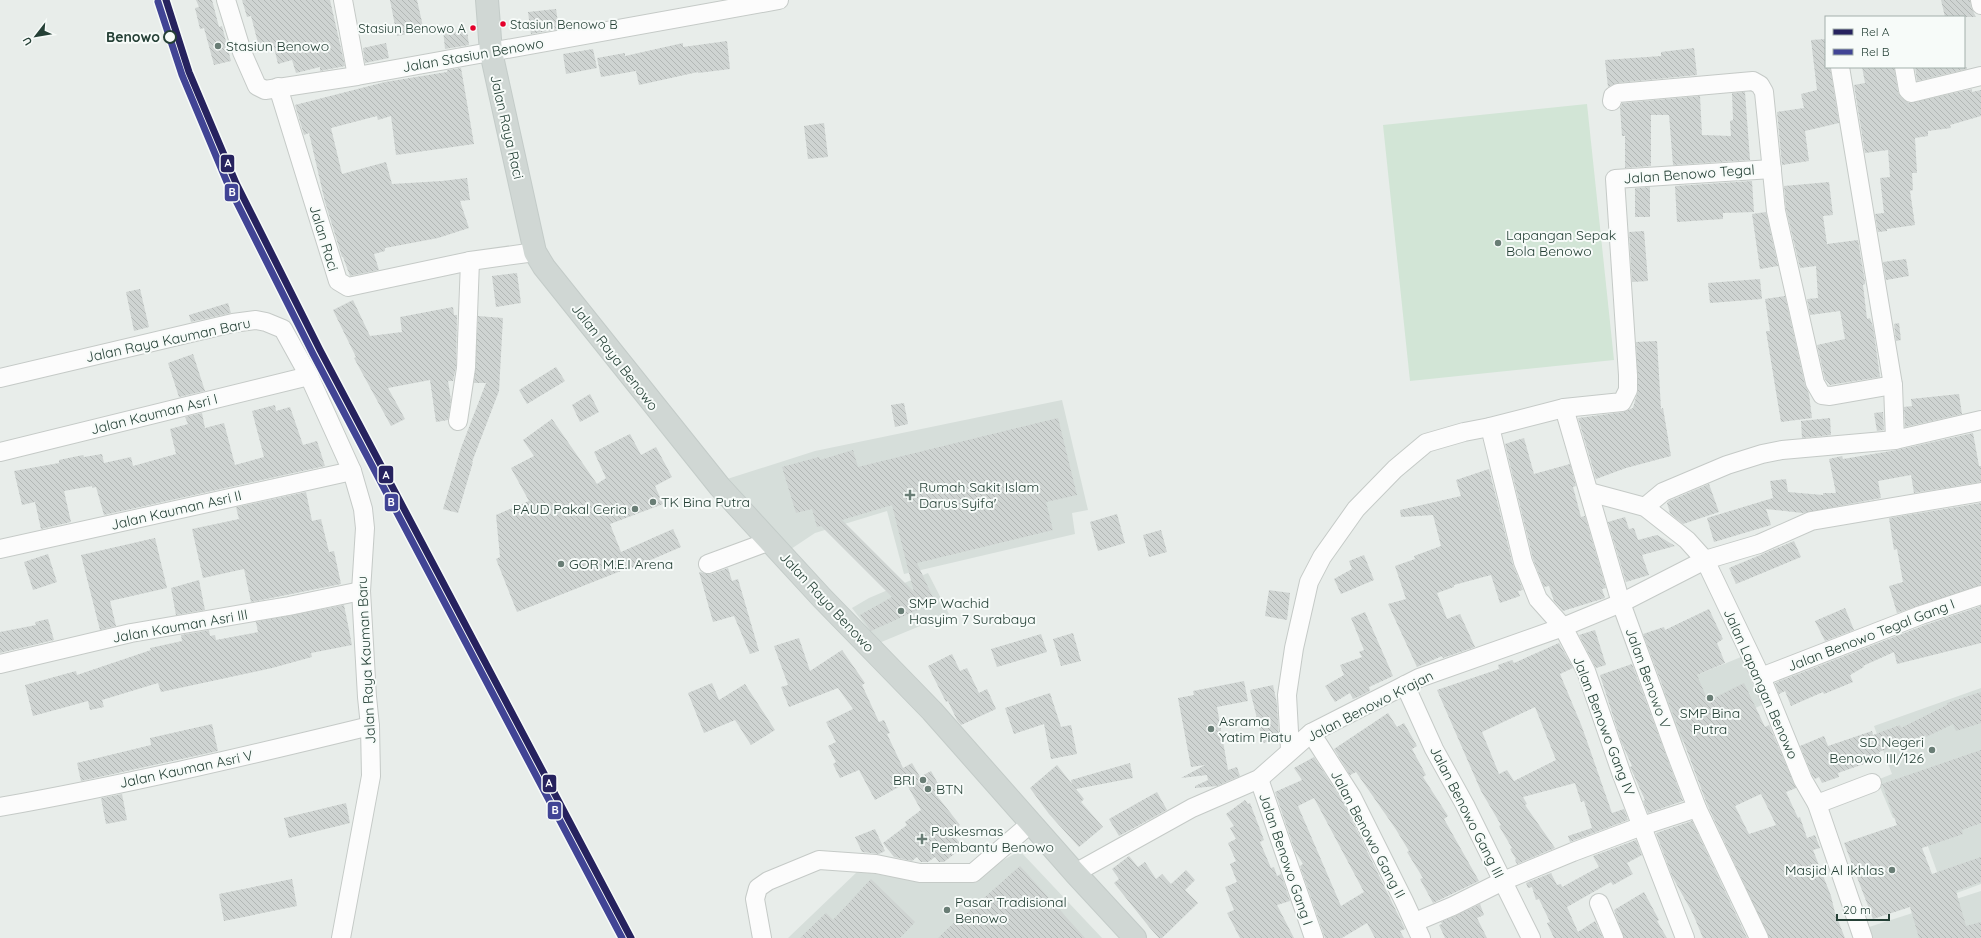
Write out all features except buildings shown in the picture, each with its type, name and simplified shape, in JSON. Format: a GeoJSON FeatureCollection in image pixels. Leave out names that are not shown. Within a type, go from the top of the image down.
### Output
{"type":"FeatureCollection","features":[{"type":"Feature","properties":{"kind":"main road","name":"Jalan Raya Raci"},"geometry":{"type":"LineString","coordinates":[[487,0],[491,52],[535,252]]}},
{"type":"Feature","properties":{"kind":"main road","name":"Jalan Raya Benowo"},"geometry":{"type":"LineString","coordinates":[[535,252],[544,267],[704,469],[770,541],[932,711],[1030,824],[1135,938]]}},
{"type":"Feature","properties":{"kind":"street","name":"Jalan Stasiun Benowo"},"geometry":{"type":"LineString","coordinates":[[226,0],[242,52],[257,86],[265,90],[357,76],[779,0]]}},
{"type":"Feature","properties":{"kind":"street"},"geometry":{"type":"LineString","coordinates":[[343,0],[357,76]]}},
{"type":"Feature","properties":{"kind":"street"},"geometry":{"type":"LineString","coordinates":[[1980,0],[1981,5]]}},
{"type":"Feature","properties":{"kind":"street"},"geometry":{"type":"LineString","coordinates":[[1904,68],[1908,90],[1911,93],[1981,76]]}},
{"type":"Feature","properties":{"kind":"street"},"geometry":{"type":"LineString","coordinates":[[1840,70],[1893,384],[1895,440]]}},
{"type":"Feature","properties":{"kind":"street","name":"Jalan Benowo Tegal"},"geometry":{"type":"LineString","coordinates":[[1612,101],[1613,96],[1618,93],[1753,81],[1760,85],[1764,92],[1776,211],[1815,383],[1822,395],[1830,396],[1893,384]]}},
{"type":"Feature","properties":{"kind":"street","name":"Jalan Raci"},"geometry":{"type":"LineString","coordinates":[[278,87],[338,281],[348,287],[470,261],[535,252]]}},
{"type":"Feature","properties":{"kind":"street","name":"Jalan Benowo Tegal"},"geometry":{"type":"LineString","coordinates":[[1564,408],[1622,402],[1628,390],[1616,178],[1772,169]]}},
{"type":"Feature","properties":{"kind":"street"},"geometry":{"type":"LineString","coordinates":[[458,421],[466,368],[470,261]]}},
{"type":"Feature","properties":{"kind":"street","name":"Jalan Raya Kauman Baru"},"geometry":{"type":"LineString","coordinates":[[0,378],[233,322],[256,320],[275,324],[283,329],[309,376],[352,471],[363,509],[365,528],[361,591],[370,726],[370,776],[342,938]]}},
{"type":"Feature","properties":{"kind":"street","name":"Jalan Kauman Asri I"},"geometry":{"type":"LineString","coordinates":[[0,452],[309,376]]}},
{"type":"Feature","properties":{"kind":"street"},"geometry":{"type":"LineString","coordinates":[[1290,750],[1287,695],[1294,648],[1310,582],[1322,557],[1356,510],[1395,469],[1426,443],[1464,432],[1490,427],[1564,408]]}},
{"type":"Feature","properties":{"kind":"street","name":"Jalan Benowo V"},"geometry":{"type":"LineString","coordinates":[[1564,408],[1621,603],[1697,808],[1759,938]]}},
{"type":"Feature","properties":{"kind":"street"},"geometry":{"type":"LineString","coordinates":[[1645,507],[1663,492],[1727,465],[1762,454],[1782,450],[1895,440],[1981,420]]}},
{"type":"Feature","properties":{"kind":"street","name":"Jalan Benowo Gang IV"},"geometry":{"type":"LineString","coordinates":[[1490,427],[1523,562],[1538,599],[1563,627],[1586,671],[1622,775],[1685,938]]}},
{"type":"Feature","properties":{"kind":"street","name":"Jalan Kauman Asri II"},"geometry":{"type":"LineString","coordinates":[[0,549],[352,471]]}},
{"type":"Feature","properties":{"kind":"street","name":"Jalan Lapangan Benowo"},"geometry":{"type":"LineString","coordinates":[[1589,492],[1645,507],[1687,540],[1705,560],[1761,677],[1803,780],[1817,804],[1863,938]]}},
{"type":"Feature","properties":{"kind":"street","name":"Jalan Benowo Krajan"},"geometry":{"type":"LineString","coordinates":[[1075,873],[1192,808],[1259,779],[1311,733],[1420,678],[1563,627],[1621,603],[1705,560],[1759,544],[1811,521],[1981,492]]}},
{"type":"Feature","properties":{"kind":"street"},"geometry":{"type":"LineString","coordinates":[[708,564],[770,541]]}},
{"type":"Feature","properties":{"kind":"street","name":"Jalan Kauman Asri III"},"geometry":{"type":"LineString","coordinates":[[0,664],[131,634],[289,606],[361,591]]}},
{"type":"Feature","properties":{"kind":"street","name":"Jalan Benowo Tegal Gang I"},"geometry":{"type":"LineString","coordinates":[[1761,677],[1921,615],[1981,595]]}},
{"type":"Feature","properties":{"kind":"street","name":"Jalan Benowo Gang III"},"geometry":{"type":"LineString","coordinates":[[1405,685],[1434,749],[1465,805],[1531,938]]}},
{"type":"Feature","properties":{"kind":"street","name":"Jalan Kauman Asri V"},"geometry":{"type":"LineString","coordinates":[[0,807],[58,797],[241,757],[370,726]]}},
{"type":"Feature","properties":{"kind":"street","name":"Jalan Benowo Gang II"},"geometry":{"type":"LineString","coordinates":[[1311,733],[1352,797],[1418,930]]}},
{"type":"Feature","properties":{"kind":"street","name":"Jalan Benowo Gang I"},"geometry":{"type":"LineString","coordinates":[[1259,779],[1314,938]]}},
{"type":"Feature","properties":{"kind":"street"},"geometry":{"type":"LineString","coordinates":[[1817,804],[1872,783]]}},
{"type":"Feature","properties":{"kind":"street"},"geometry":{"type":"LineString","coordinates":[[1418,930],[1453,906],[1503,881],[1642,826],[1697,808]]}},
{"type":"Feature","properties":{"kind":"street"},"geometry":{"type":"LineString","coordinates":[[762,938],[755,899],[758,888],[768,881],[819,860],[876,864],[920,873],[972,873],[1030,824]]}},
{"type":"Feature","properties":{"kind":"street"},"geometry":{"type":"LineString","coordinates":[[1598,903],[1614,938]]}},
{"type":"Feature","properties":{"kind":"shaded area","name":"Rumah Sakit Islam Darus Syifa'"},"geometry":{"type":"Polygon","coordinates":[[[1062,400],[1088,510],[1072,513],[1075,534],[904,574],[887,511],[815,533],[785,553],[724,480],[815,451],[1062,400]]]}},
{"type":"Feature","properties":{"kind":"shaded area","name":"SMP Wachid Hasyim 7 Surabaya"},"geometry":{"type":"Polygon","coordinates":[[[928,573],[949,614],[879,643],[852,608],[869,598],[928,573]]]}},
{"type":"Feature","properties":{"kind":"shaded area","name":"SMP Bina Putra"},"geometry":{"type":"Polygon","coordinates":[[[1741,657],[1762,705],[1677,744],[1658,691],[1741,657]]]}},
{"type":"Feature","properties":{"kind":"shaded area","name":"SD Negeri Benowo III/126"},"geometry":{"type":"Polygon","coordinates":[[[1981,688],[1981,787],[1893,818],[1877,780],[1892,774],[1874,726],[1981,688]]]}},
{"type":"Feature","properties":{"kind":"shaded area"},"geometry":{"type":"Polygon","coordinates":[[[1981,798],[1981,884],[1946,897],[1920,824],[1981,798]]]}},
{"type":"Feature","properties":{"kind":"shaded area","name":"Pasar Tradisional Benowo"},"geometry":{"type":"Polygon","coordinates":[[[1020,851],[1102,938],[788,938],[858,871],[918,881],[976,875],[1020,851]]]}},
{"type":"Feature","properties":{"kind":"shaded area"},"geometry":{"type":"Polygon","coordinates":[[[1981,891],[1981,938],[1872,938],[1869,927],[1981,891]]]}},
{"type":"Feature","properties":{"kind":"green space","name":"Lapangan Sepak Bola Benowo"},"geometry":{"type":"Polygon","coordinates":[[[1587,104],[1614,360],[1410,381],[1383,125],[1587,104]]]}},
{"type":"Feature","properties":{"kind":"rail line","name":"A"},"geometry":{"type":"LineString","coordinates":[[166,0],[189,72],[236,183],[320,350],[631,938]]}},
{"type":"Feature","properties":{"kind":"rail line","name":"B"},"geometry":{"type":"LineString","coordinates":[[158,2],[182,75],[229,187],[313,354],[622,938]]}},
{"type":"Feature","properties":{"kind":"place","name":"Stasiun Benowo B"},"geometry":{"type":"Point","coordinates":[503,24]}},
{"type":"Feature","properties":{"kind":"place","name":"Stasiun Benowo A"},"geometry":{"type":"Point","coordinates":[473,28]}},
{"type":"Feature","properties":{"kind":"place","name":"Benowo"},"geometry":{"type":"Point","coordinates":[170,37]}},
{"type":"Feature","properties":{"kind":"place","name":"Stasiun Benowo"},"geometry":{"type":"Point","coordinates":[218,46]}},
{"type":"Feature","properties":{"kind":"place","name":"Lapangan Sepak Bola Benowo"},"geometry":{"type":"Point","coordinates":[1498,243]}},
{"type":"Feature","properties":{"kind":"place","name":"Rumah Sakit Islam Darus Syifa'"},"geometry":{"type":"Point","coordinates":[910,495]}},
{"type":"Feature","properties":{"kind":"place","name":"TK Bina Putra"},"geometry":{"type":"Point","coordinates":[653,502]}},
{"type":"Feature","properties":{"kind":"place","name":"PAUD Pakal Ceria"},"geometry":{"type":"Point","coordinates":[635,509]}},
{"type":"Feature","properties":{"kind":"place","name":"GOR M.E.I Arena"},"geometry":{"type":"Point","coordinates":[561,564]}},
{"type":"Feature","properties":{"kind":"place","name":"SMP Wachid Hasyim 7 Surabaya"},"geometry":{"type":"Point","coordinates":[901,611]}},
{"type":"Feature","properties":{"kind":"place","name":"SMP Bina Putra"},"geometry":{"type":"Point","coordinates":[1710,698]}},
{"type":"Feature","properties":{"kind":"place","name":"Asrama Yatim Piatu"},"geometry":{"type":"Point","coordinates":[1211,729]}},
{"type":"Feature","properties":{"kind":"place","name":"SD Negeri Benowo III/126"},"geometry":{"type":"Point","coordinates":[1932,750]}},
{"type":"Feature","properties":{"kind":"place","name":"BRI"},"geometry":{"type":"Point","coordinates":[923,780]}},
{"type":"Feature","properties":{"kind":"place","name":"BTN"},"geometry":{"type":"Point","coordinates":[928,789]}},
{"type":"Feature","properties":{"kind":"place","name":"Puskesmas Pembantu Benowo"},"geometry":{"type":"Point","coordinates":[922,839]}},
{"type":"Feature","properties":{"kind":"place","name":"Masjid Al Ikhlas"},"geometry":{"type":"Point","coordinates":[1892,870]}},
{"type":"Feature","properties":{"kind":"place","name":"Pasar Tradisional Benowo"},"geometry":{"type":"Point","coordinates":[947,910]}}]}
